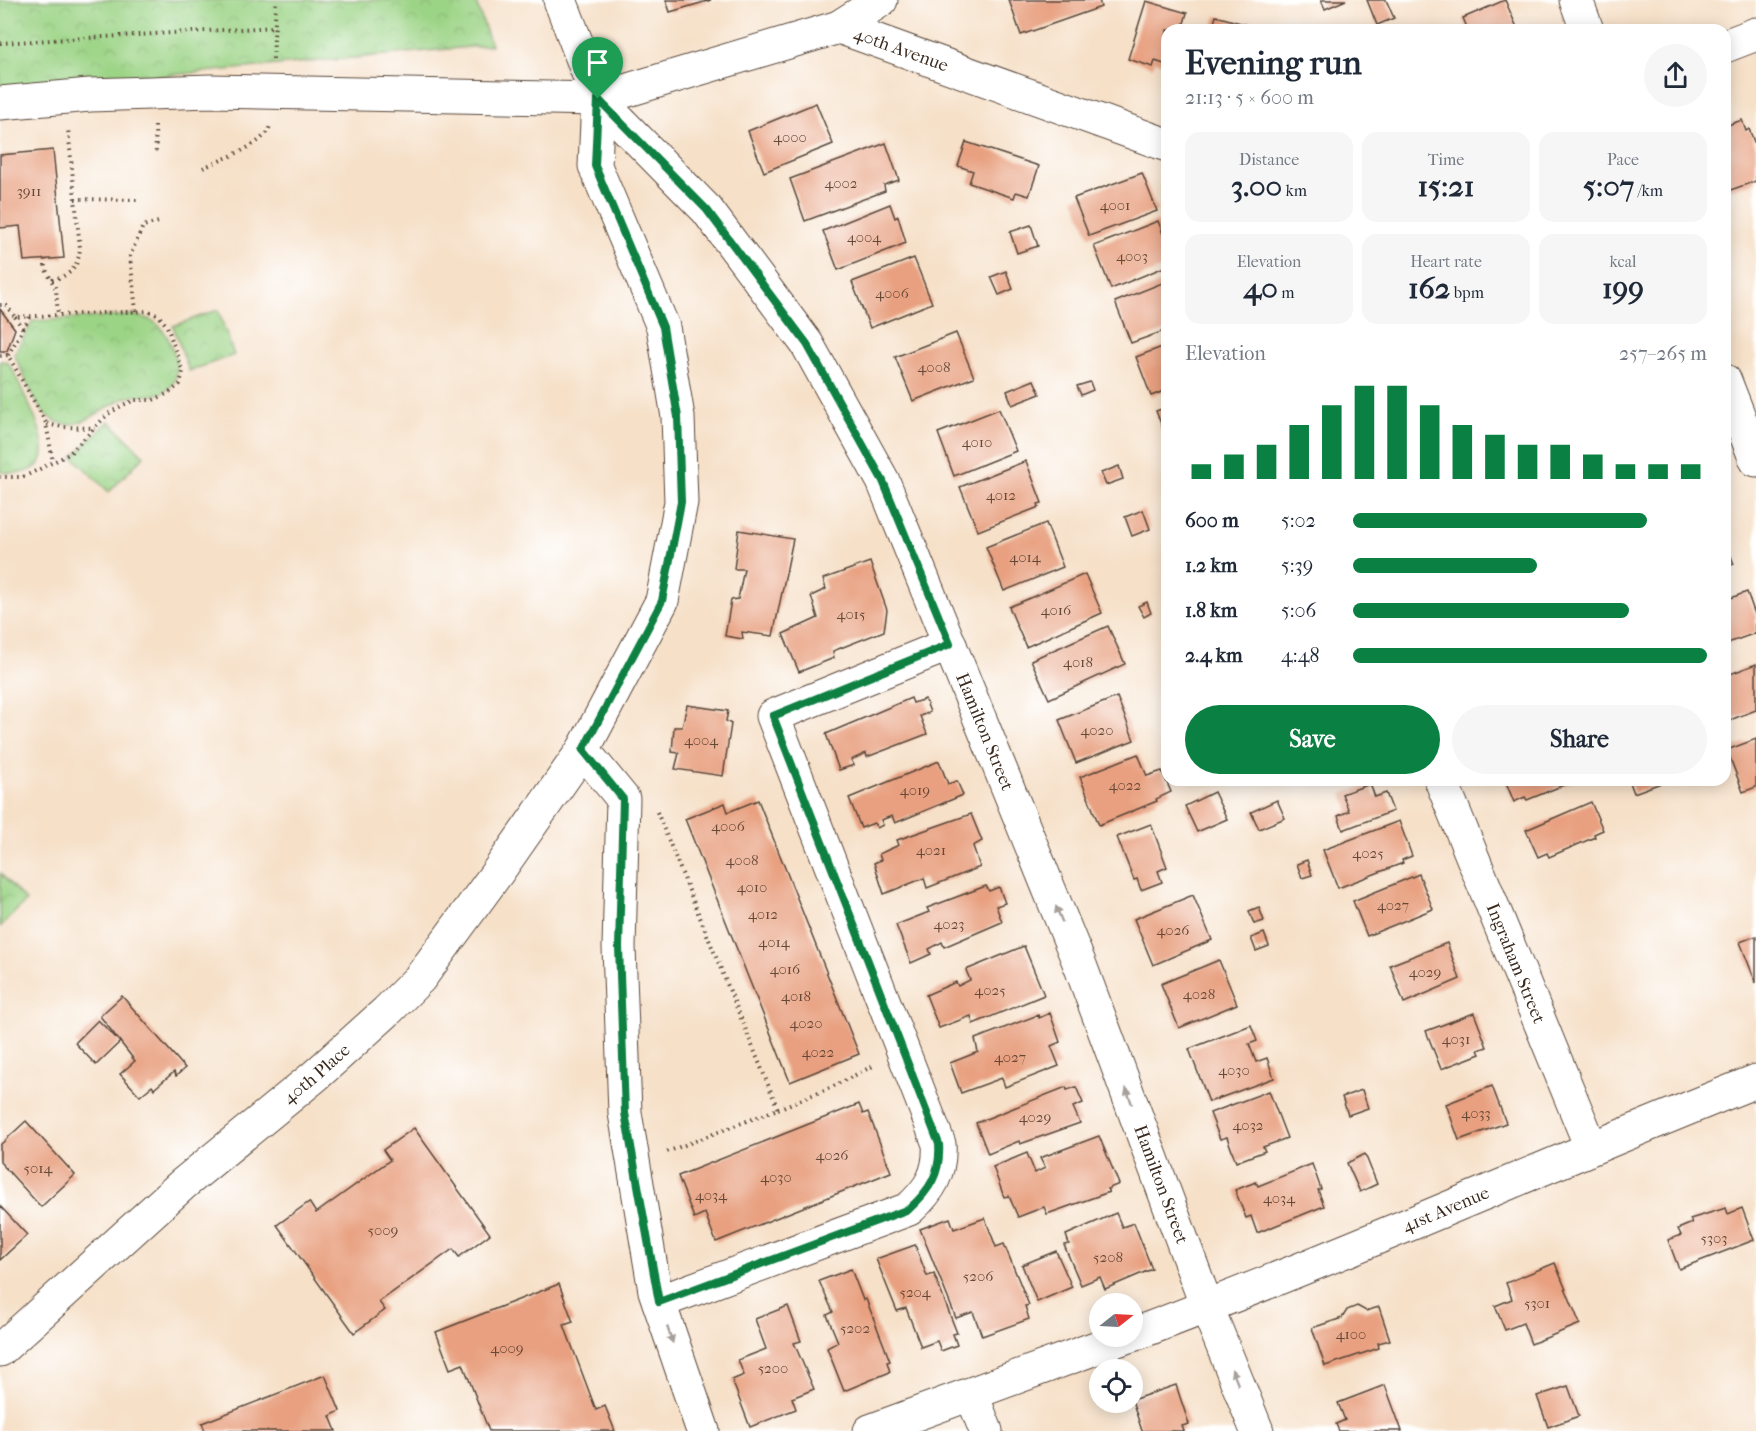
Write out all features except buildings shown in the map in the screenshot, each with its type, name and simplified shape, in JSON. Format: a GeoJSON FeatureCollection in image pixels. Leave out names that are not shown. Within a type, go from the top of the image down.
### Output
{"type":"FeatureCollection","features":[{"type":"Feature","properties":{"kind":"street","name":"Hamilton Street"},"geometry":{"type":"LineString","coordinates":[[560,0],[598,99],[707,210],[807,344],[883,481],[1080,965],[1207,1307],[1257,1431]]}},
{"type":"Feature","properties":{"kind":"street"},"geometry":{"type":"LineString","coordinates":[[839,27],[881,0]]}},
{"type":"Feature","properties":{"kind":"street"},"geometry":{"type":"LineString","coordinates":[[1575,0],[1585,24]]}},
{"type":"Feature","properties":{"kind":"street","name":"40th Avenue"},"geometry":{"type":"LineString","coordinates":[[0,103],[90,95],[210,91],[598,99],[839,27],[1161,143]]}},
{"type":"Feature","properties":{"kind":"street"},"geometry":{"type":"LineString","coordinates":[[1731,44],[1756,34]]}},
{"type":"Feature","properties":{"kind":"street","name":"40th Place"},"geometry":{"type":"LineString","coordinates":[[0,1350],[183,1184],[315,1076],[420,978],[583,750],[662,601],[681,502],[678,417],[663,327],[595,166],[598,99]]}},
{"type":"Feature","properties":{"kind":"street"},"geometry":{"type":"LineString","coordinates":[[1731,396],[1756,460]]}},
{"type":"Feature","properties":{"kind":"street"},"geometry":{"type":"LineString","coordinates":[[659,1302],[909,1209],[934,1182],[940,1161],[939,1144],[773,716],[950,644]]}},
{"type":"Feature","properties":{"kind":"street"},"geometry":{"type":"LineString","coordinates":[[583,750],[623,799],[619,947],[624,1102],[659,1302],[703,1431]]}},
{"type":"Feature","properties":{"kind":"street","name":"Ingraham Street"},"geometry":{"type":"LineString","coordinates":[[1443,786],[1591,1147]]}},
{"type":"Feature","properties":{"kind":"street","name":"41st Avenue"},"geometry":{"type":"LineString","coordinates":[[1143,1331],[1207,1307],[1756,1081]]}},
{"type":"Feature","properties":{"kind":"street"},"geometry":{"type":"LineString","coordinates":[[870,1431],[1099,1347]]}},
{"type":"Feature","properties":{"kind":"street"},"geometry":{"type":"LineString","coordinates":[[972,1395],[986,1431]]}},
{"type":"Feature","properties":{"kind":"path"},"geometry":{"type":"LineString","coordinates":[[0,43],[275,27]]}},
{"type":"Feature","properties":{"kind":"path"},"geometry":{"type":"LineString","coordinates":[[154,119],[156,154]]}},
{"type":"Feature","properties":{"kind":"path"},"geometry":{"type":"LineString","coordinates":[[52,280],[73,272],[79,261],[80,248],[67,122]]}},
{"type":"Feature","properties":{"kind":"path"},"geometry":{"type":"LineString","coordinates":[[75,199],[139,200]]}},
{"type":"Feature","properties":{"kind":"path"},"geometry":{"type":"LineString","coordinates":[[136,310],[130,256],[142,226],[162,221]]}},
{"type":"Feature","properties":{"kind":"path"},"geometry":{"type":"LineString","coordinates":[[45,259],[45,268],[52,280],[58,316]]}},
{"type":"Feature","properties":{"kind":"path"},"geometry":{"type":"LineString","coordinates":[[0,305],[6,305],[23,329]]}},
{"type":"Feature","properties":{"kind":"path"},"geometry":{"type":"LineString","coordinates":[[0,477],[23,477],[69,454],[108,414],[135,400],[153,400],[170,393],[180,384],[183,372],[167,326],[159,315],[150,311],[15,317]]}},
{"type":"Feature","properties":{"kind":"path"},"geometry":{"type":"LineString","coordinates":[[8,355],[30,316]]}},
{"type":"Feature","properties":{"kind":"path"},"geometry":{"type":"LineString","coordinates":[[8,355],[46,423],[53,462]]}},
{"type":"Feature","properties":{"kind":"path"},"geometry":{"type":"LineString","coordinates":[[0,356],[8,355]]}},
{"type":"Feature","properties":{"kind":"path"},"geometry":{"type":"LineString","coordinates":[[46,423],[62,427],[95,428]]}},
{"type":"Feature","properties":{"kind":"path"},"geometry":{"type":"LineString","coordinates":[[654,803],[778,1109]]}},
{"type":"Feature","properties":{"kind":"path"},"geometry":{"type":"LineString","coordinates":[[663,1154],[832,1087],[862,1069],[905,1054]]}},
{"type":"Feature","properties":{"kind":"green space"},"geometry":{"type":"Polygon","coordinates":[[[0,0],[475,0],[491,45],[0,91],[0,0]]]}},
{"type":"Feature","properties":{"kind":"green space"},"geometry":{"type":"Polygon","coordinates":[[[218,310],[234,355],[189,371],[173,326],[218,310]]]}},
{"type":"Feature","properties":{"kind":"green space"},"geometry":{"type":"Polygon","coordinates":[[[134,315],[153,321],[166,335],[176,362],[177,371],[172,385],[162,393],[125,398],[89,418],[70,424],[60,423],[44,413],[34,398],[14,354],[33,321],[134,315]]]}},
{"type":"Feature","properties":{"kind":"green space"},"geometry":{"type":"Polygon","coordinates":[[[0,361],[7,362],[13,370],[42,438],[43,454],[38,465],[24,472],[0,472],[0,361]]]}},
{"type":"Feature","properties":{"kind":"green space"},"geometry":{"type":"Polygon","coordinates":[[[109,421],[144,456],[109,492],[73,457],[109,421]]]}},
{"type":"Feature","properties":{"kind":"green space"},"geometry":{"type":"Polygon","coordinates":[[[0,873],[26,901],[0,927],[0,873]]]}},
{"type":"Feature","properties":{"kind":"route"},"geometry":{"type":"LineString","coordinates":[[598,99],[707,210],[807,344],[883,481],[950,644],[773,716],[939,1144],[940,1161],[934,1182],[909,1209],[659,1302],[655,1292],[625,1113],[619,947],[623,799],[583,750],[662,601],[681,502],[678,417],[663,327],[595,166],[598,99]]}}]}
